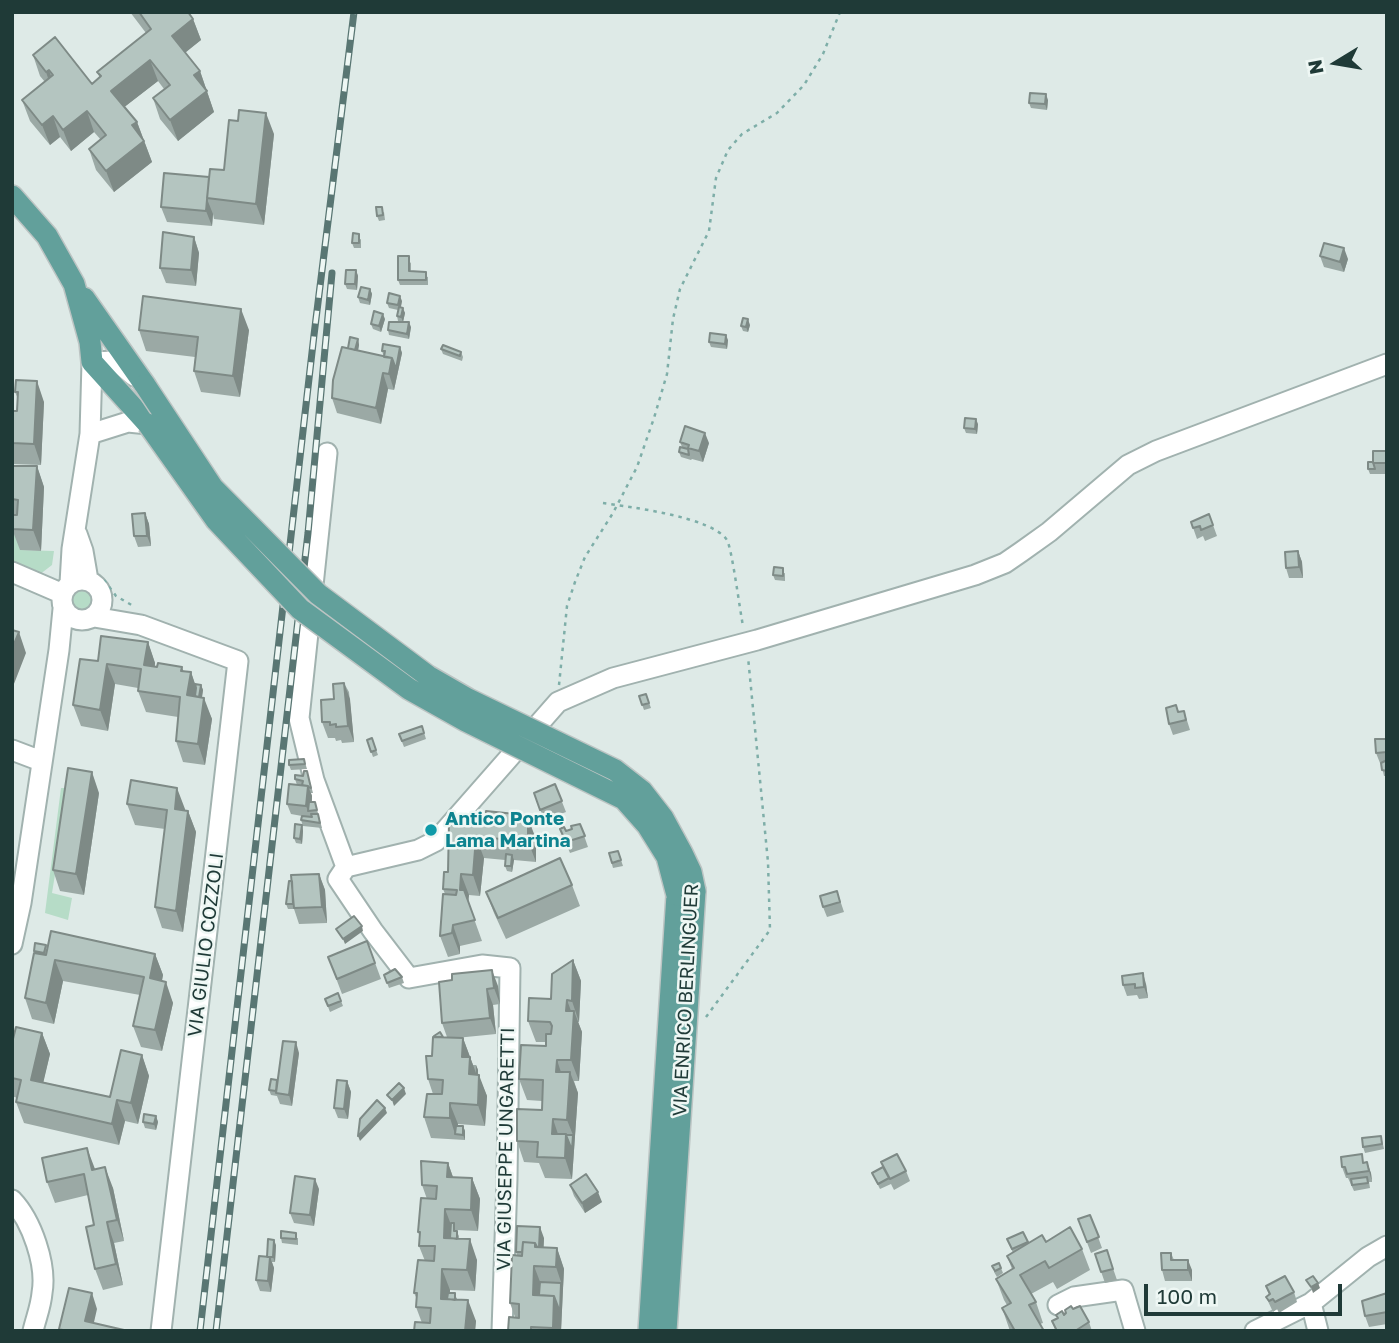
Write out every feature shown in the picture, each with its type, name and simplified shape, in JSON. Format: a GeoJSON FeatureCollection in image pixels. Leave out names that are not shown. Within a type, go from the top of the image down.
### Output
{"type":"FeatureCollection","features":[{"type":"Feature","properties":{"kind":"main road","name":"VIA ENRICO BERLINGUER"},"geometry":{"type":"LineString","coordinates":[[14,202],[47,236],[86,309],[145,385],[214,488],[318,594],[428,676],[615,770],[642,791],[663,818],[691,872],[686,893],[649,1331]]}},
{"type":"Feature","properties":{"kind":"main road"},"geometry":{"type":"LineString","coordinates":[[86,309],[92,362]]}},
{"type":"Feature","properties":{"kind":"main road","name":"VIA ENRICO BERLINGUER"},"geometry":{"type":"LineString","coordinates":[[92,362],[148,424],[216,520],[300,608],[409,688],[466,722],[624,799],[648,825],[667,857],[686,893],[666,1331]]}},
{"type":"Feature","properties":{"kind":"street","name":"VIA ENRICO BERLINGUER"},"geometry":{"type":"LineString","coordinates":[[92,362],[116,361],[145,385]]}},
{"type":"Feature","properties":{"kind":"street"},"geometry":{"type":"LineString","coordinates":[[12,944],[59,650],[83,551],[76,531],[90,434],[92,362]]}},
{"type":"Feature","properties":{"kind":"street"},"geometry":{"type":"LineString","coordinates":[[327,453],[299,718],[314,780],[346,867],[418,850],[436,841],[558,702],[613,678],[746,643],[938,586],[1004,563],[1049,532],[1128,465],[1156,451],[1387,364]]}},
{"type":"Feature","properties":{"kind":"street"},"geometry":{"type":"LineString","coordinates":[[90,434],[128,422],[148,424]]}},
{"type":"Feature","properties":{"kind":"street"},"geometry":{"type":"LineString","coordinates":[[12,572],[71,592]]}},
{"type":"Feature","properties":{"kind":"street","name":"VIA GIULIO COZZOLI"},"geometry":{"type":"LineString","coordinates":[[71,592],[96,588],[101,597],[141,625],[238,662],[161,1331]]}},
{"type":"Feature","properties":{"kind":"street"},"geometry":{"type":"LineString","coordinates":[[71,592],[72,618],[89,619]]}},
{"type":"Feature","properties":{"kind":"street"},"geometry":{"type":"LineString","coordinates":[[59,650],[100,608],[101,597]]}},
{"type":"Feature","properties":{"kind":"street","name":"VIA GIULIO COZZOLI"},"geometry":{"type":"LineString","coordinates":[[89,619],[141,625]]}},
{"type":"Feature","properties":{"kind":"street"},"geometry":{"type":"LineString","coordinates":[[12,750],[41,761]]}},
{"type":"Feature","properties":{"kind":"street","name":"VIA GIUSEPPE UNGARETTI"},"geometry":{"type":"LineString","coordinates":[[346,867],[338,879],[409,978],[482,965],[510,968],[502,1331]]}},
{"type":"Feature","properties":{"kind":"street"},"geometry":{"type":"LineString","coordinates":[[12,1200],[28,1223],[39,1249],[43,1291],[33,1331]]}},
{"type":"Feature","properties":{"kind":"street"},"geometry":{"type":"LineString","coordinates":[[1255,1331],[1311,1303],[1368,1257],[1387,1246]]}},
{"type":"Feature","properties":{"kind":"street"},"geometry":{"type":"LineString","coordinates":[[1058,1305],[1074,1297],[1123,1290],[1135,1331]]}},
{"type":"Feature","properties":{"kind":"street"},"geometry":{"type":"LineString","coordinates":[[1311,1303],[1318,1331]]}},
{"type":"Feature","properties":{"kind":"path"},"geometry":{"type":"LineString","coordinates":[[558,702],[568,606],[575,582],[585,558],[618,505],[637,467],[667,374],[680,289],[709,231],[716,178],[728,150],[742,134],[777,113],[804,85],[823,54],[840,12]]}},
{"type":"Feature","properties":{"kind":"path"},"geometry":{"type":"LineString","coordinates":[[603,503],[663,513],[715,529],[728,541],[746,643],[762,787],[770,930],[706,1017]]}},
{"type":"Feature","properties":{"kind":"green space"},"geometry":{"type":"Polygon","coordinates":[[[12,534],[21,536],[20,550],[54,551],[52,565],[39,575],[12,564],[12,534]]]}},
{"type":"Feature","properties":{"kind":"green space"},"geometry":{"type":"Polygon","coordinates":[[[82,591],[89,594],[92,601],[89,608],[82,611],[75,608],[72,601],[75,594],[82,591]]]}},
{"type":"Feature","properties":{"kind":"green space"},"geometry":{"type":"Polygon","coordinates":[[[61,788],[69,788],[52,893],[72,898],[68,920],[45,913],[61,788]]]}},
{"type":"Feature","properties":{"kind":"building"},"geometry":{"type":"Polygon","coordinates":[[[139,12],[188,12],[193,19],[172,36],[200,71],[194,75],[207,91],[170,120],[153,98],[170,85],[150,60],[111,91],[137,122],[132,125],[144,141],[106,171],[89,149],[106,135],[87,111],[63,130],[53,116],[42,125],[22,100],[53,75],[49,70],[46,72],[33,55],[55,37],[92,84],[101,76],[97,72],[151,29],[139,12]]]}},
{"type":"Feature","properties":{"kind":"building"},"geometry":{"type":"Polygon","coordinates":[[[1030,93],[1046,94],[1045,104],[1029,103],[1030,93]]]}},
{"type":"Feature","properties":{"kind":"building"},"geometry":{"type":"Polygon","coordinates":[[[239,110],[266,113],[256,204],[207,198],[210,169],[224,170],[229,120],[238,121],[239,110]]]}},
{"type":"Feature","properties":{"kind":"building"},"geometry":{"type":"Polygon","coordinates":[[[164,173],[209,177],[206,211],[161,207],[164,173]]]}},
{"type":"Feature","properties":{"kind":"building"},"geometry":{"type":"Polygon","coordinates":[[[376,207],[382,207],[383,215],[377,216],[376,207]]]}},
{"type":"Feature","properties":{"kind":"building"},"geometry":{"type":"Polygon","coordinates":[[[163,232],[194,237],[191,270],[160,268],[163,232]]]}},
{"type":"Feature","properties":{"kind":"building"},"geometry":{"type":"Polygon","coordinates":[[[353,233],[359,234],[359,243],[352,243],[353,233]]]}},
{"type":"Feature","properties":{"kind":"building"},"geometry":{"type":"Polygon","coordinates":[[[1324,243],[1344,248],[1340,262],[1320,256],[1324,243]]]}},
{"type":"Feature","properties":{"kind":"building"},"geometry":{"type":"Polygon","coordinates":[[[398,256],[409,256],[409,271],[426,272],[426,280],[398,280],[398,256]]]}},
{"type":"Feature","properties":{"kind":"building"},"geometry":{"type":"Polygon","coordinates":[[[346,270],[356,270],[355,284],[345,284],[346,270]]]}},
{"type":"Feature","properties":{"kind":"building"},"geometry":{"type":"Polygon","coordinates":[[[361,287],[370,289],[368,300],[358,297],[361,287]]]}},
{"type":"Feature","properties":{"kind":"building"},"geometry":{"type":"Polygon","coordinates":[[[389,293],[400,296],[398,305],[387,303],[389,293]]]}},
{"type":"Feature","properties":{"kind":"building"},"geometry":{"type":"Polygon","coordinates":[[[143,296],[241,309],[233,376],[194,371],[198,337],[139,330],[143,296]]]}},
{"type":"Feature","properties":{"kind":"building"},"geometry":{"type":"Polygon","coordinates":[[[399,307],[403,308],[401,317],[397,316],[399,307]]]}},
{"type":"Feature","properties":{"kind":"building"},"geometry":{"type":"Polygon","coordinates":[[[374,311],[383,314],[379,326],[371,324],[374,311]]]}},
{"type":"Feature","properties":{"kind":"building"},"geometry":{"type":"Polygon","coordinates":[[[743,318],[748,319],[746,327],[741,326],[743,318]]]}},
{"type":"Feature","properties":{"kind":"building"},"geometry":{"type":"Polygon","coordinates":[[[389,322],[409,322],[407,334],[388,330],[389,322]]]}},
{"type":"Feature","properties":{"kind":"building"},"geometry":{"type":"Polygon","coordinates":[[[710,333],[726,335],[725,344],[709,342],[710,333]]]}},
{"type":"Feature","properties":{"kind":"building"},"geometry":{"type":"Polygon","coordinates":[[[350,337],[358,339],[355,350],[348,348],[350,337]]]}},
{"type":"Feature","properties":{"kind":"building"},"geometry":{"type":"Polygon","coordinates":[[[383,344],[400,347],[396,369],[392,358],[384,357],[383,344]]]}},
{"type":"Feature","properties":{"kind":"building"},"geometry":{"type":"Polygon","coordinates":[[[443,345],[461,352],[460,356],[441,349],[443,345]]]}},
{"type":"Feature","properties":{"kind":"building"},"geometry":{"type":"Polygon","coordinates":[[[342,347],[392,358],[389,374],[383,373],[376,408],[332,398],[333,380],[342,347]]]}},
{"type":"Feature","properties":{"kind":"building"},"geometry":{"type":"Polygon","coordinates":[[[16,380],[37,381],[34,444],[12,443],[12,411],[17,411],[16,380]]]}},
{"type":"Feature","properties":{"kind":"building"},"geometry":{"type":"Polygon","coordinates":[[[965,418],[976,419],[975,429],[964,428],[965,418]]]}},
{"type":"Feature","properties":{"kind":"building"},"geometry":{"type":"Polygon","coordinates":[[[685,426],[705,433],[699,451],[680,442],[685,426]]]}},
{"type":"Feature","properties":{"kind":"building"},"geometry":{"type":"Polygon","coordinates":[[[680,447],[688,449],[689,455],[679,452],[680,447]]]}},
{"type":"Feature","properties":{"kind":"building"},"geometry":{"type":"Polygon","coordinates":[[[1373,451],[1387,451],[1387,463],[1373,463],[1373,451]]]}},
{"type":"Feature","properties":{"kind":"building"},"geometry":{"type":"Polygon","coordinates":[[[1368,462],[1373,462],[1375,469],[1368,469],[1368,462]]]}},
{"type":"Feature","properties":{"kind":"building"},"geometry":{"type":"Polygon","coordinates":[[[12,466],[37,466],[33,530],[12,529],[18,500],[12,499],[12,466]]]}},
{"type":"Feature","properties":{"kind":"building"},"geometry":{"type":"Polygon","coordinates":[[[145,513],[147,536],[134,536],[132,514],[145,513]]]}},
{"type":"Feature","properties":{"kind":"building"},"geometry":{"type":"Polygon","coordinates":[[[1209,514],[1213,525],[1201,530],[1200,526],[1193,528],[1191,522],[1209,514]]]}},
{"type":"Feature","properties":{"kind":"building"},"geometry":{"type":"Polygon","coordinates":[[[1298,551],[1299,567],[1286,568],[1285,552],[1298,551]]]}},
{"type":"Feature","properties":{"kind":"building"},"geometry":{"type":"Polygon","coordinates":[[[774,567],[783,568],[783,576],[773,575],[774,567]]]}},
{"type":"Feature","properties":{"kind":"building"},"geometry":{"type":"Polygon","coordinates":[[[12,630],[19,632],[12,649],[12,630]]]}},
{"type":"Feature","properties":{"kind":"building"},"geometry":{"type":"Polygon","coordinates":[[[101,636],[148,642],[144,665],[157,667],[158,663],[182,667],[181,671],[191,672],[187,695],[204,698],[198,744],[176,741],[180,697],[138,691],[141,669],[107,664],[100,710],[73,705],[80,659],[98,661],[101,636]]]}},
{"type":"Feature","properties":{"kind":"building"},"geometry":{"type":"Polygon","coordinates":[[[344,683],[348,726],[336,727],[336,724],[322,722],[321,700],[334,699],[333,684],[344,683]]]}},
{"type":"Feature","properties":{"kind":"building"},"geometry":{"type":"Polygon","coordinates":[[[195,684],[201,685],[199,697],[195,696],[195,684]]]}},
{"type":"Feature","properties":{"kind":"building"},"geometry":{"type":"Polygon","coordinates":[[[646,694],[649,703],[642,705],[639,696],[646,694]]]}},
{"type":"Feature","properties":{"kind":"building"},"geometry":{"type":"Polygon","coordinates":[[[1176,705],[1178,712],[1184,711],[1186,720],[1169,724],[1166,708],[1176,705]]]}},
{"type":"Feature","properties":{"kind":"building"},"geometry":{"type":"Polygon","coordinates":[[[422,726],[424,733],[402,741],[399,734],[422,726]]]}},
{"type":"Feature","properties":{"kind":"building"},"geometry":{"type":"Polygon","coordinates":[[[372,738],[376,750],[371,752],[367,740],[372,738]]]}},
{"type":"Feature","properties":{"kind":"building"},"geometry":{"type":"Polygon","coordinates":[[[1375,739],[1387,739],[1387,752],[1376,753],[1375,739]]]}},
{"type":"Feature","properties":{"kind":"building"},"geometry":{"type":"Polygon","coordinates":[[[304,759],[305,764],[289,765],[289,760],[304,759]]]}},
{"type":"Feature","properties":{"kind":"building"},"geometry":{"type":"Polygon","coordinates":[[[1387,760],[1387,771],[1382,770],[1381,763],[1387,760]]]}},
{"type":"Feature","properties":{"kind":"building"},"geometry":{"type":"Polygon","coordinates":[[[68,768],[92,772],[76,874],[53,870],[68,768]]]}},
{"type":"Feature","properties":{"kind":"building"},"geometry":{"type":"Polygon","coordinates":[[[304,771],[307,771],[311,788],[302,785],[303,781],[295,779],[295,775],[303,776],[304,771]]]}},
{"type":"Feature","properties":{"kind":"building"},"geometry":{"type":"Polygon","coordinates":[[[131,780],[177,788],[175,809],[188,811],[176,911],[155,907],[167,810],[127,804],[131,780]]]}},
{"type":"Feature","properties":{"kind":"building"},"geometry":{"type":"Polygon","coordinates":[[[289,784],[308,786],[306,806],[287,804],[289,784]]]}},
{"type":"Feature","properties":{"kind":"building"},"geometry":{"type":"Polygon","coordinates":[[[555,784],[562,801],[540,810],[534,793],[555,784]]]}},
{"type":"Feature","properties":{"kind":"building"},"geometry":{"type":"Polygon","coordinates":[[[309,802],[315,802],[317,810],[308,811],[309,802]]]}},
{"type":"Feature","properties":{"kind":"building"},"geometry":{"type":"Polygon","coordinates":[[[486,811],[525,815],[524,818],[528,818],[528,841],[476,837],[473,875],[461,874],[460,890],[464,890],[475,920],[453,925],[452,933],[440,936],[443,894],[456,895],[457,890],[443,889],[444,872],[448,872],[449,822],[477,825],[478,815],[486,815],[486,811]]]}},
{"type":"Feature","properties":{"kind":"building"},"geometry":{"type":"Polygon","coordinates":[[[311,814],[318,814],[320,823],[301,820],[302,816],[312,817],[311,814]]]}},
{"type":"Feature","properties":{"kind":"building"},"geometry":{"type":"Polygon","coordinates":[[[295,824],[302,825],[300,839],[294,838],[295,824]]]}},
{"type":"Feature","properties":{"kind":"building"},"geometry":{"type":"Polygon","coordinates":[[[580,824],[585,836],[566,842],[560,829],[564,827],[566,831],[572,829],[571,826],[580,824]]]}},
{"type":"Feature","properties":{"kind":"building"},"geometry":{"type":"Polygon","coordinates":[[[618,851],[621,860],[612,863],[609,853],[618,851]]]}},
{"type":"Feature","properties":{"kind":"building"},"geometry":{"type":"Polygon","coordinates":[[[506,854],[512,855],[511,866],[505,866],[506,854]]]}},
{"type":"Feature","properties":{"kind":"building"},"geometry":{"type":"Polygon","coordinates":[[[560,858],[572,885],[498,918],[486,892],[560,858]]]}},
{"type":"Feature","properties":{"kind":"building"},"geometry":{"type":"Polygon","coordinates":[[[319,874],[322,907],[294,908],[291,875],[319,874]]]}},
{"type":"Feature","properties":{"kind":"building"},"geometry":{"type":"Polygon","coordinates":[[[289,881],[292,881],[293,904],[286,904],[289,881]]]}},
{"type":"Feature","properties":{"kind":"building"},"geometry":{"type":"Polygon","coordinates":[[[837,891],[840,902],[823,907],[820,896],[837,891]]]}},
{"type":"Feature","properties":{"kind":"building"},"geometry":{"type":"Polygon","coordinates":[[[354,916],[362,926],[343,939],[336,929],[354,916]]]}},
{"type":"Feature","properties":{"kind":"building"},"geometry":{"type":"Polygon","coordinates":[[[51,931],[155,954],[150,978],[166,982],[155,1030],[133,1026],[144,977],[55,960],[46,1003],[25,998],[34,953],[46,955],[51,931]]]}},
{"type":"Feature","properties":{"kind":"building"},"geometry":{"type":"Polygon","coordinates":[[[367,941],[375,963],[337,979],[328,957],[367,941]]]}},
{"type":"Feature","properties":{"kind":"building"},"geometry":{"type":"Polygon","coordinates":[[[35,943],[46,945],[44,953],[34,951],[35,943]]]}},
{"type":"Feature","properties":{"kind":"building"},"geometry":{"type":"Polygon","coordinates":[[[573,960],[572,1001],[567,1000],[566,1011],[574,1011],[571,1060],[557,1060],[556,1072],[570,1072],[567,1120],[553,1119],[552,1134],[566,1134],[565,1158],[537,1157],[538,1142],[517,1141],[517,1109],[542,1110],[543,1080],[519,1079],[521,1045],[546,1046],[546,1034],[551,1034],[552,1026],[550,1022],[528,1021],[529,998],[551,999],[552,974],[573,960]]]}},
{"type":"Feature","properties":{"kind":"building"},"geometry":{"type":"Polygon","coordinates":[[[395,969],[402,977],[387,983],[384,975],[395,969]]]}},
{"type":"Feature","properties":{"kind":"building"},"geometry":{"type":"Polygon","coordinates":[[[492,970],[494,988],[487,989],[490,1018],[442,1023],[439,982],[452,980],[452,974],[492,970]]]}},
{"type":"Feature","properties":{"kind":"building"},"geometry":{"type":"Polygon","coordinates":[[[1143,973],[1144,987],[1135,988],[1135,984],[1123,985],[1122,976],[1143,973]]]}},
{"type":"Feature","properties":{"kind":"building"},"geometry":{"type":"Polygon","coordinates":[[[338,993],[341,1001],[328,1006],[325,999],[338,993]]]}},
{"type":"Feature","properties":{"kind":"building"},"geometry":{"type":"Polygon","coordinates":[[[16,1027],[42,1033],[31,1080],[110,1097],[121,1050],[142,1055],[131,1103],[117,1100],[112,1124],[16,1102],[21,1080],[12,1078],[12,1043],[16,1027]]]}},
{"type":"Feature","properties":{"kind":"building"},"geometry":{"type":"Polygon","coordinates":[[[433,1037],[463,1038],[462,1057],[470,1057],[469,1074],[479,1075],[478,1105],[450,1103],[450,1118],[424,1117],[427,1094],[442,1094],[443,1080],[428,1079],[426,1056],[432,1056],[433,1037]]]}},
{"type":"Feature","properties":{"kind":"building"},"geometry":{"type":"Polygon","coordinates":[[[283,1041],[296,1042],[289,1095],[276,1093],[283,1041]]]}},
{"type":"Feature","properties":{"kind":"building"},"geometry":{"type":"Polygon","coordinates":[[[271,1079],[277,1080],[276,1091],[269,1090],[271,1079]]]}},
{"type":"Feature","properties":{"kind":"building"},"geometry":{"type":"Polygon","coordinates":[[[337,1080],[347,1081],[344,1109],[334,1108],[337,1080]]]}},
{"type":"Feature","properties":{"kind":"building"},"geometry":{"type":"Polygon","coordinates":[[[399,1083],[404,1088],[392,1100],[387,1095],[399,1083]]]}},
{"type":"Feature","properties":{"kind":"building"},"geometry":{"type":"Polygon","coordinates":[[[377,1100],[385,1108],[358,1136],[360,1119],[377,1100]]]}},
{"type":"Feature","properties":{"kind":"building"},"geometry":{"type":"Polygon","coordinates":[[[144,1114],[156,1116],[154,1124],[143,1122],[144,1114]]]}},
{"type":"Feature","properties":{"kind":"building"},"geometry":{"type":"Polygon","coordinates":[[[456,1126],[463,1126],[463,1135],[455,1134],[456,1126]]]}},
{"type":"Feature","properties":{"kind":"building"},"geometry":{"type":"Polygon","coordinates":[[[566,1135],[573,1135],[572,1150],[566,1135]]]}},
{"type":"Feature","properties":{"kind":"building"},"geometry":{"type":"Polygon","coordinates":[[[1381,1136],[1382,1144],[1363,1147],[1362,1138],[1381,1136]]]}},
{"type":"Feature","properties":{"kind":"building"},"geometry":{"type":"Polygon","coordinates":[[[87,1148],[92,1170],[105,1167],[117,1220],[107,1222],[116,1264],[95,1269],[86,1227],[94,1225],[84,1174],[47,1182],[42,1158],[87,1148]]]}},
{"type":"Feature","properties":{"kind":"building"},"geometry":{"type":"Polygon","coordinates":[[[897,1154],[906,1171],[890,1179],[881,1162],[897,1154]]]}},
{"type":"Feature","properties":{"kind":"building"},"geometry":{"type":"Polygon","coordinates":[[[1362,1154],[1363,1163],[1367,1162],[1369,1171],[1347,1174],[1345,1167],[1342,1167],[1341,1157],[1362,1154]]]}},
{"type":"Feature","properties":{"kind":"building"},"geometry":{"type":"Polygon","coordinates":[[[421,1161],[448,1163],[447,1177],[472,1178],[471,1210],[445,1209],[444,1238],[470,1239],[467,1270],[442,1269],[441,1299],[468,1300],[465,1331],[414,1331],[415,1322],[430,1323],[431,1308],[416,1307],[417,1293],[414,1293],[418,1260],[434,1261],[435,1246],[419,1246],[421,1198],[436,1199],[437,1186],[422,1185],[421,1161]]]}},
{"type":"Feature","properties":{"kind":"building"},"geometry":{"type":"Polygon","coordinates":[[[883,1167],[889,1178],[878,1184],[872,1173],[883,1167]]]}},
{"type":"Feature","properties":{"kind":"building"},"geometry":{"type":"Polygon","coordinates":[[[586,1174],[598,1192],[582,1203],[570,1185],[586,1174]]]}},
{"type":"Feature","properties":{"kind":"building"},"geometry":{"type":"Polygon","coordinates":[[[295,1176],[315,1179],[310,1215],[290,1213],[295,1176]]]}},
{"type":"Feature","properties":{"kind":"building"},"geometry":{"type":"Polygon","coordinates":[[[1367,1177],[1368,1183],[1352,1185],[1351,1179],[1367,1177]]]}},
{"type":"Feature","properties":{"kind":"building"},"geometry":{"type":"Polygon","coordinates":[[[1090,1215],[1099,1237],[1087,1242],[1078,1219],[1090,1215]]]}},
{"type":"Feature","properties":{"kind":"building"},"geometry":{"type":"Polygon","coordinates":[[[451,1223],[454,1223],[454,1231],[457,1231],[457,1239],[450,1238],[451,1223]]]}},
{"type":"Feature","properties":{"kind":"building"},"geometry":{"type":"Polygon","coordinates":[[[517,1226],[540,1227],[539,1247],[535,1243],[523,1242],[522,1252],[516,1252],[517,1226]]]}},
{"type":"Feature","properties":{"kind":"building"},"geometry":{"type":"Polygon","coordinates":[[[1070,1227],[1082,1249],[1049,1268],[1045,1261],[1020,1275],[1036,1302],[1029,1305],[1044,1331],[1015,1331],[1002,1308],[1011,1303],[996,1279],[1014,1268],[1007,1256],[1042,1235],[1046,1242],[1070,1227]]]}},
{"type":"Feature","properties":{"kind":"building"},"geometry":{"type":"Polygon","coordinates":[[[281,1231],[296,1233],[296,1239],[281,1238],[281,1231]]]}},
{"type":"Feature","properties":{"kind":"building"},"geometry":{"type":"Polygon","coordinates":[[[1023,1232],[1028,1242],[1012,1249],[1007,1239],[1023,1232]]]}},
{"type":"Feature","properties":{"kind":"building"},"geometry":{"type":"Polygon","coordinates":[[[268,1239],[274,1240],[273,1257],[267,1257],[268,1239]]]}},
{"type":"Feature","properties":{"kind":"building"},"geometry":{"type":"Polygon","coordinates":[[[523,1242],[535,1243],[535,1247],[557,1248],[556,1267],[534,1266],[533,1295],[554,1296],[553,1328],[531,1327],[531,1331],[508,1331],[509,1317],[519,1318],[519,1304],[510,1303],[512,1255],[522,1256],[523,1242]]]}},
{"type":"Feature","properties":{"kind":"building"},"geometry":{"type":"Polygon","coordinates":[[[1107,1250],[1113,1269],[1101,1272],[1095,1254],[1107,1250]]]}},
{"type":"Feature","properties":{"kind":"building"},"geometry":{"type":"Polygon","coordinates":[[[1161,1253],[1171,1253],[1171,1260],[1188,1260],[1188,1270],[1162,1270],[1161,1253]]]}},
{"type":"Feature","properties":{"kind":"building"},"geometry":{"type":"Polygon","coordinates":[[[259,1256],[270,1257],[268,1281],[256,1280],[259,1256]]]}},
{"type":"Feature","properties":{"kind":"building"},"geometry":{"type":"Polygon","coordinates":[[[999,1263],[1001,1268],[995,1271],[992,1266],[999,1263]]]}},
{"type":"Feature","properties":{"kind":"building"},"geometry":{"type":"Polygon","coordinates":[[[1285,1276],[1294,1292],[1275,1302],[1273,1299],[1269,1301],[1266,1297],[1270,1294],[1266,1286],[1285,1276]]]}},
{"type":"Feature","properties":{"kind":"building"},"geometry":{"type":"Polygon","coordinates":[[[1313,1276],[1318,1283],[1311,1287],[1306,1280],[1313,1276]]]}},
{"type":"Feature","properties":{"kind":"building"},"geometry":{"type":"Polygon","coordinates":[[[540,1282],[561,1283],[560,1312],[554,1296],[539,1295],[540,1282]]]}},
{"type":"Feature","properties":{"kind":"building"},"geometry":{"type":"Polygon","coordinates":[[[69,1288],[92,1293],[85,1321],[124,1330],[59,1329],[69,1288]]]}},
{"type":"Feature","properties":{"kind":"building"},"geometry":{"type":"Polygon","coordinates":[[[448,1293],[455,1293],[455,1300],[447,1299],[448,1293]]]}},
{"type":"Feature","properties":{"kind":"building"},"geometry":{"type":"Polygon","coordinates":[[[1387,1293],[1387,1312],[1365,1316],[1362,1301],[1387,1293]]]}},
{"type":"Feature","properties":{"kind":"building"},"geometry":{"type":"Polygon","coordinates":[[[1071,1306],[1073,1309],[1080,1306],[1089,1322],[1075,1331],[1057,1331],[1052,1321],[1058,1318],[1056,1315],[1062,1311],[1064,1315],[1065,1310],[1071,1306]]]}},
{"type":"Feature","properties":{"kind":"railway"},"geometry":{"type":"LineString","coordinates":[[200,1331],[314,335],[354,12]]}},
{"type":"Feature","properties":{"kind":"railway"},"geometry":{"type":"LineString","coordinates":[[216,1331],[308,533],[332,273]]}},
{"type":"Feature","properties":{"kind":"place","name":"Antico Ponte Lama Martina"},"geometry":{"type":"Point","coordinates":[431,830]}}]}
